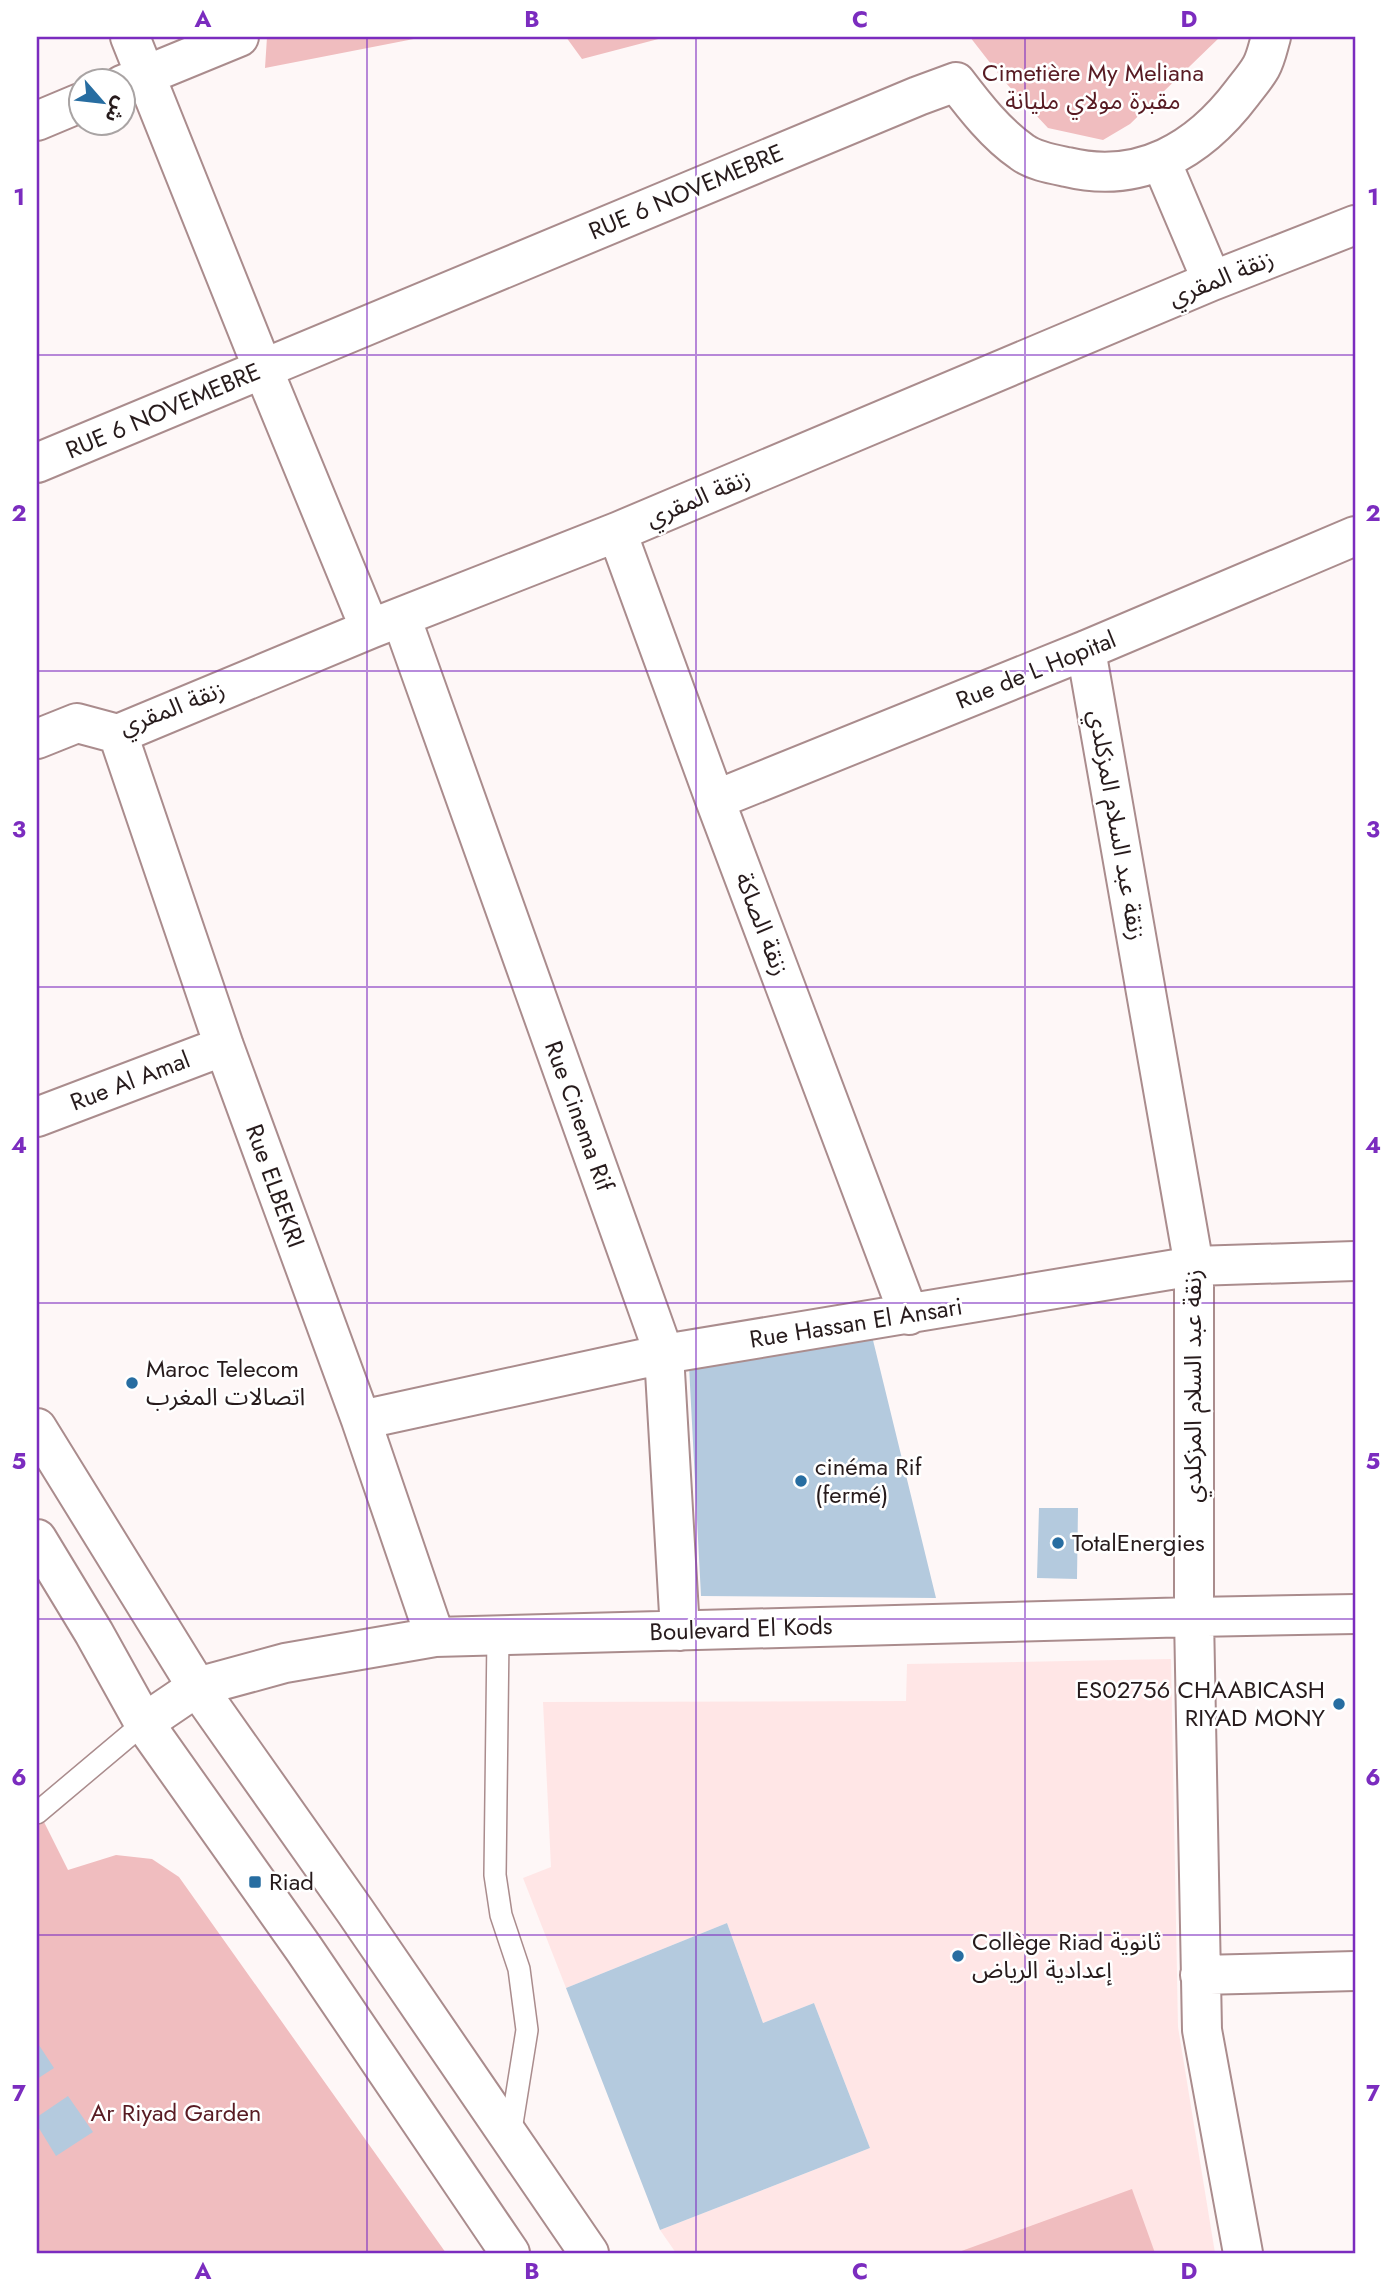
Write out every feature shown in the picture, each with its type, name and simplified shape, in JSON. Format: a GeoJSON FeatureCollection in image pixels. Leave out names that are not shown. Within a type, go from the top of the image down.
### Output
{"type":"FeatureCollection","features":[{"type":"Feature","properties":{"kind":"street","name":"Rue Cinema Rif"},"geometry":{"type":"LineString","coordinates":[[131,37],[133,66]]}},
{"type":"Feature","properties":{"kind":"street"},"geometry":{"type":"LineString","coordinates":[[136,79],[239,37]]}},
{"type":"Feature","properties":{"kind":"street","name":"RUE 6 NOVEMEBRE"},"geometry":{"type":"LineString","coordinates":[[37,463],[956,82],[979,113],[1023,153],[1044,162],[1089,173],[1121,173],[1161,161],[1198,139],[1225,115],[1261,67],[1271,37]]}},
{"type":"Feature","properties":{"kind":"street","name":"Rue Cinema Rif"},"geometry":{"type":"LineString","coordinates":[[136,84],[263,369],[386,623],[664,1354],[680,1631]]}},
{"type":"Feature","properties":{"kind":"street"},"geometry":{"type":"LineString","coordinates":[[37,121],[66,109]]}},
{"type":"Feature","properties":{"kind":"street"},"geometry":{"type":"LineString","coordinates":[[1161,161],[1212,281]]}},
{"type":"Feature","properties":{"kind":"street","name":"زنقة المقري"},"geometry":{"type":"LineString","coordinates":[[37,739],[77,723],[118,734],[386,623],[617,532],[1212,281],[1355,225]]}},
{"type":"Feature","properties":{"kind":"street","name":"زنقة الصاكة"},"geometry":{"type":"LineString","coordinates":[[617,532],[909,1315]]}},
{"type":"Feature","properties":{"kind":"street","name":"Rue de L Hopital"},"geometry":{"type":"LineString","coordinates":[[715,800],[1086,650],[1355,536]]}},
{"type":"Feature","properties":{"kind":"street","name":"زنقة عبد السلام المزكلدي"},"geometry":{"type":"LineString","coordinates":[[1086,650],[1194,1266],[1194,1617],[1202,2030],[1243,2253]]}},
{"type":"Feature","properties":{"kind":"street","name":"Rue ELBEKRI"},"geometry":{"type":"LineString","coordinates":[[118,734],[224,1046],[361,1420],[435,1637]]}},
{"type":"Feature","properties":{"kind":"street","name":"Rue Al Amal"},"geometry":{"type":"LineString","coordinates":[[37,1117],[224,1046]]}},
{"type":"Feature","properties":{"kind":"street","name":"Rue Hassan El Ansari"},"geometry":{"type":"LineString","coordinates":[[361,1420],[664,1354],[1194,1266],[1355,1261]]}},
{"type":"Feature","properties":{"kind":"street"},"geometry":{"type":"LineString","coordinates":[[37,1428],[197,1687],[355,1911],[589,2253]]}},
{"type":"Feature","properties":{"kind":"street"},"geometry":{"type":"LineString","coordinates":[[37,1539],[144,1723],[304,1950],[510,2253]]}},
{"type":"Feature","properties":{"kind":"street","name":"Boulevard El Kods"},"geometry":{"type":"LineString","coordinates":[[144,1723],[197,1687],[285,1663],[435,1637],[1355,1614]]}},
{"type":"Feature","properties":{"kind":"street"},"geometry":{"type":"LineString","coordinates":[[1200,1976],[1355,1971]]}},
{"type":"Feature","properties":{"kind":"lane"},"geometry":{"type":"LineString","coordinates":[[498,1636],[495,1875],[501,1915],[519,1969],[527,2031],[509,2138]]}},
{"type":"Feature","properties":{"kind":"lane"},"geometry":{"type":"LineString","coordinates":[[37,1812],[144,1723]]}},
{"type":"Feature","properties":{"kind":"shaded area","name":"Collège Riad ثانوية إعدادية الرياض"},"geometry":{"type":"Polygon","coordinates":[[[1171,1659],[1178,2027],[1215,2253],[676,2253],[660,2230],[870,2148],[814,2003],[763,2023],[727,1923],[566,1988],[523,1878],[551,1867],[543,1702],[906,1701],[907,1664],[1171,1659]]]}},
{"type":"Feature","properties":{"kind":"green space"},"geometry":{"type":"Polygon","coordinates":[[[267,37],[424,37],[265,68],[267,37]]]}},
{"type":"Feature","properties":{"kind":"green space"},"geometry":{"type":"Polygon","coordinates":[[[566,37],[666,37],[582,59],[566,37]]]}},
{"type":"Feature","properties":{"kind":"green space","name":"Cimetière My Meliana مقبرة مولاي مليانة"},"geometry":{"type":"Polygon","coordinates":[[[970,37],[1220,37],[1130,124],[1103,140],[1048,128],[1005,82],[970,37]]]}},
{"type":"Feature","properties":{"kind":"green space","name":"Ar Riyad Garden"},"geometry":{"type":"Polygon","coordinates":[[[37,1808],[68,1870],[116,1855],[152,1859],[179,1877],[446,2253],[37,2253],[37,1808]]]}},
{"type":"Feature","properties":{"kind":"green space"},"geometry":{"type":"Polygon","coordinates":[[[1132,2189],[1155,2253],[956,2253],[1132,2189]]]}},
{"type":"Feature","properties":{"kind":"building","name":"cinéma Rif (fermé)"},"geometry":{"type":"Polygon","coordinates":[[[871,1332],[936,1598],[701,1596],[689,1366],[871,1332]]]}},
{"type":"Feature","properties":{"kind":"building","name":"TotalEnergies"},"geometry":{"type":"Polygon","coordinates":[[[1039,1508],[1078,1508],[1077,1579],[1037,1578],[1039,1508]]]}},
{"type":"Feature","properties":{"kind":"building"},"geometry":{"type":"Polygon","coordinates":[[[727,1923],[763,2023],[814,2003],[870,2148],[660,2230],[566,1988],[727,1923]]]}},
{"type":"Feature","properties":{"kind":"building"},"geometry":{"type":"Polygon","coordinates":[[[37,2042],[54,2068],[37,2079],[37,2042]]]}},
{"type":"Feature","properties":{"kind":"building"},"geometry":{"type":"Polygon","coordinates":[[[68,2096],[93,2132],[56,2156],[37,2125],[37,2117],[68,2096]]]}},
{"type":"Feature","properties":{"kind":"place","name":"Maroc Telecom اتصالات المغرب"},"geometry":{"type":"Point","coordinates":[132,1383]}},
{"type":"Feature","properties":{"kind":"place","name":"cinéma Rif (fermé)"},"geometry":{"type":"Point","coordinates":[801,1481]}},
{"type":"Feature","properties":{"kind":"place","name":"TotalEnergies"},"geometry":{"type":"Point","coordinates":[1058,1543]}},
{"type":"Feature","properties":{"kind":"place","name":"ES02756 CHAABICASH RIYAD MONY"},"geometry":{"type":"Point","coordinates":[1339,1704]}},
{"type":"Feature","properties":{"kind":"place","name":"Riad"},"geometry":{"type":"Point","coordinates":[255,1882]}},
{"type":"Feature","properties":{"kind":"place","name":"Collège Riad ثانوية إعدادية الرياض"},"geometry":{"type":"Point","coordinates":[958,1956]}}]}
